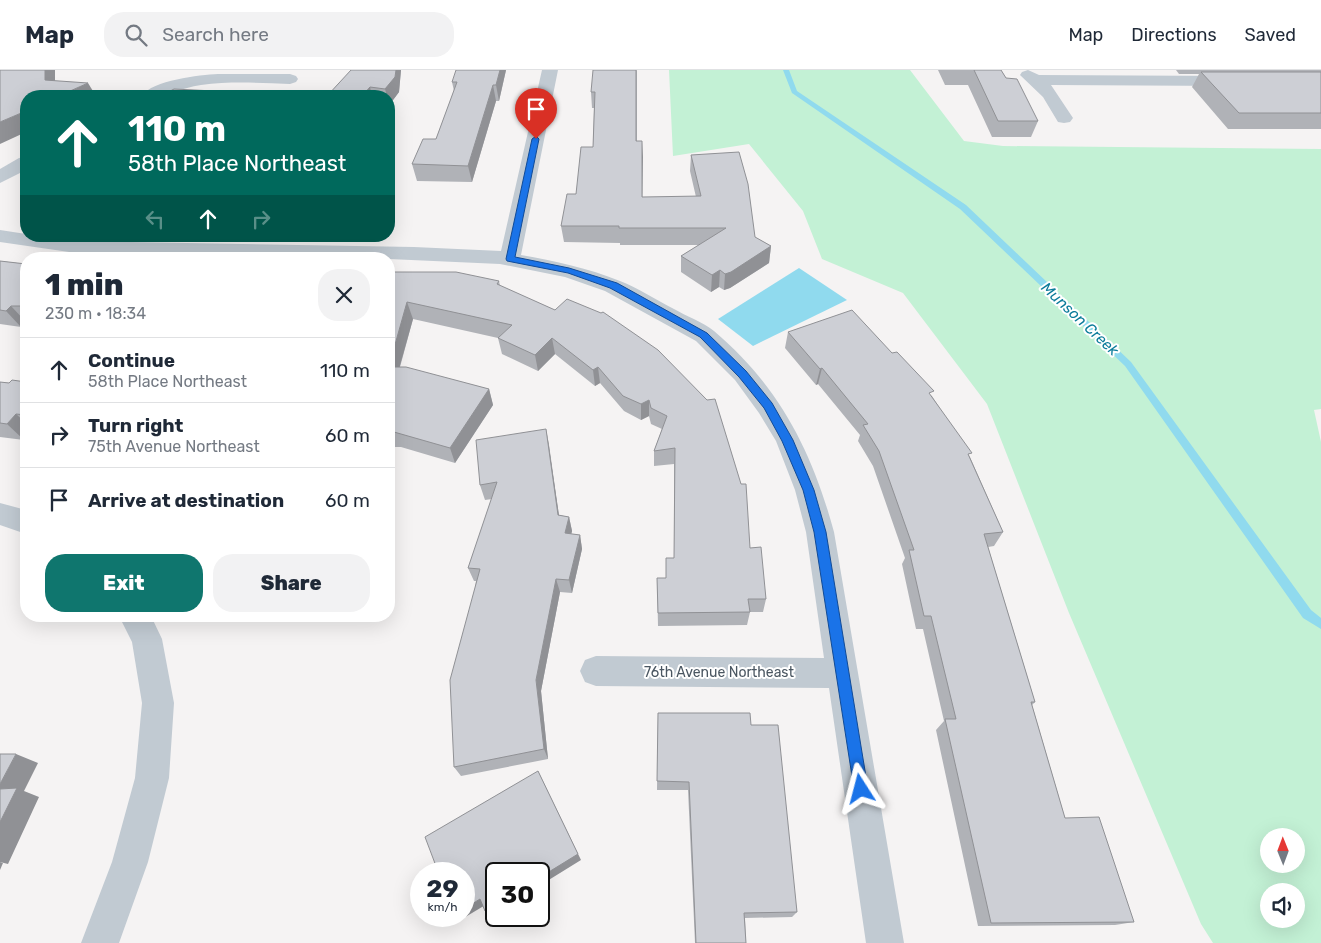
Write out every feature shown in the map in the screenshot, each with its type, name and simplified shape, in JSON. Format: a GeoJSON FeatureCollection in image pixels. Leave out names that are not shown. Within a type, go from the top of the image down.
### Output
{"type":"FeatureCollection","features":[{"type":"Feature","properties":{"kind":"street"},"geometry":{"type":"LineString","coordinates":[[510,259],[550,70]]}},
{"type":"Feature","properties":{"kind":"street"},"geometry":{"type":"LineString","coordinates":[[1020,70],[1036,80],[1054,97],[1064,118]]}},
{"type":"Feature","properties":{"kind":"street"},"geometry":{"type":"LineString","coordinates":[[166,90],[187,82],[218,78],[290,79]]}},
{"type":"Feature","properties":{"kind":"street"},"geometry":{"type":"LineString","coordinates":[[1036,80],[1246,81]]}},
{"type":"Feature","properties":{"kind":"street"},"geometry":{"type":"LineString","coordinates":[[0,176],[20,165]]}},
{"type":"Feature","properties":{"kind":"street"},"geometry":{"type":"LineString","coordinates":[[0,236],[20,239]]}},
{"type":"Feature","properties":{"kind":"street"},"geometry":{"type":"LineString","coordinates":[[41,242],[76,247],[358,252]]}},
{"type":"Feature","properties":{"kind":"street"},"geometry":{"type":"LineString","coordinates":[[395,253],[510,259],[569,271],[614,286],[704,335],[743,374],[768,406],[788,440],[809,490],[820,532],[885,943]]}},
{"type":"Feature","properties":{"kind":"street"},"geometry":{"type":"LineString","coordinates":[[0,514],[20,520]]}},
{"type":"Feature","properties":{"kind":"street"},"geometry":{"type":"LineString","coordinates":[[100,943],[130,862],[152,778],[158,703],[141,628]]}},
{"type":"Feature","properties":{"kind":"street","name":"76th Avenue Northeast"},"geometry":{"type":"LineString","coordinates":[[596,671],[843,674]]}},
{"type":"Feature","properties":{"kind":"green space"},"geometry":{"type":"Polygon","coordinates":[[[669,70],[910,70],[964,141],[1003,146],[1321,149],[1321,409],[1314,410],[1321,442],[1321,943],[1213,943],[1201,924],[1069,613],[987,404],[903,293],[822,259],[803,211],[749,144],[673,156],[669,70]]]}},
{"type":"Feature","properties":{"kind":"water"},"geometry":{"type":"Polygon","coordinates":[[[799,268],[847,300],[753,346],[718,319],[799,268]]]}},
{"type":"Feature","properties":{"kind":"building"},"geometry":{"type":"Polygon","coordinates":[[[0,70],[45,70],[45,80],[88,83],[72,90],[20,90],[20,114],[0,122],[0,70]]]}},
{"type":"Feature","properties":{"kind":"building"},"geometry":{"type":"Polygon","coordinates":[[[351,70],[396,70],[395,77],[385,89],[370,87],[367,90],[333,90],[351,70]]]}},
{"type":"Feature","properties":{"kind":"building"},"geometry":{"type":"Polygon","coordinates":[[[456,70],[500,70],[496,85],[493,85],[468,166],[412,164],[423,139],[436,139],[457,82],[452,82],[456,70]]]}},
{"type":"Feature","properties":{"kind":"building"},"geometry":{"type":"Polygon","coordinates":[[[593,70],[636,70],[636,141],[642,141],[642,197],[701,196],[691,155],[739,152],[748,184],[755,237],[771,246],[731,272],[725,274],[720,270],[712,275],[681,256],[726,228],[561,226],[567,194],[576,194],[581,147],[593,147],[595,92],[591,92],[593,70]]]}},
{"type":"Feature","properties":{"kind":"building"},"geometry":{"type":"Polygon","coordinates":[[[974,70],[1001,70],[1006,78],[1017,79],[1038,121],[998,121],[974,70]]]}},
{"type":"Feature","properties":{"kind":"building"},"geometry":{"type":"Polygon","coordinates":[[[1201,72],[1321,72],[1321,113],[1239,113],[1201,72]]]}},
{"type":"Feature","properties":{"kind":"building"},"geometry":{"type":"Polygon","coordinates":[[[0,261],[20,263],[20,306],[11,306],[6,311],[0,310],[0,261]]]}},
{"type":"Feature","properties":{"kind":"building"},"geometry":{"type":"Polygon","coordinates":[[[395,272],[456,272],[499,281],[497,284],[555,310],[567,299],[601,313],[603,312],[658,350],[707,400],[715,399],[741,484],[746,484],[750,548],[761,547],[766,599],[748,599],[750,612],[658,613],[657,578],[666,578],[666,558],[674,558],[675,448],[654,451],[667,416],[651,408],[649,400],[641,404],[623,396],[598,367],[593,370],[552,338],[535,355],[498,338],[512,325],[407,302],[395,345],[395,272]]]}},
{"type":"Feature","properties":{"kind":"building"},"geometry":{"type":"Polygon","coordinates":[[[852,310],[892,353],[897,352],[934,391],[929,393],[972,453],[968,454],[1003,532],[984,534],[1035,702],[1031,702],[1065,818],[1099,817],[1134,922],[991,923],[945,719],[956,719],[931,616],[924,616],[909,550],[914,550],[879,451],[863,425],[868,424],[822,368],[820,369],[788,332],[852,310]]]}},
{"type":"Feature","properties":{"kind":"building"},"geometry":{"type":"Polygon","coordinates":[[[395,367],[406,367],[489,389],[450,448],[395,432],[395,367]]]}},
{"type":"Feature","properties":{"kind":"building"},"geometry":{"type":"Polygon","coordinates":[[[12,380],[20,381],[20,414],[16,414],[7,424],[0,423],[0,382],[9,383],[12,380]]]}},
{"type":"Feature","properties":{"kind":"building"},"geometry":{"type":"Polygon","coordinates":[[[546,429],[558,515],[569,517],[565,533],[580,535],[569,580],[556,579],[536,680],[544,749],[454,767],[450,680],[480,569],[468,568],[497,482],[480,485],[476,440],[546,429]]]}},
{"type":"Feature","properties":{"kind":"building"},"geometry":{"type":"Polygon","coordinates":[[[658,713],[750,713],[751,725],[778,725],[797,912],[744,913],[746,943],[696,943],[689,782],[657,781],[658,713]]]}},
{"type":"Feature","properties":{"kind":"building"},"geometry":{"type":"Polygon","coordinates":[[[0,754],[16,754],[0,784],[0,754]]]}},
{"type":"Feature","properties":{"kind":"building"},"geometry":{"type":"Polygon","coordinates":[[[538,771],[578,854],[550,871],[550,862],[485,862],[485,911],[480,899],[475,902],[475,862],[434,862],[425,837],[538,771]]]}},
{"type":"Feature","properties":{"kind":"building"},"geometry":{"type":"Polygon","coordinates":[[[17,788],[0,822],[0,789],[17,788]]]}},
{"type":"Feature","properties":{"kind":"waterway","name":"Munson Creek"},"geometry":{"type":"LineString","coordinates":[[786,70],[794,92],[963,207],[1128,364],[1307,614],[1321,624]]}},
{"type":"Feature","properties":{"kind":"route"},"geometry":{"type":"LineString","coordinates":[[536,139],[510,259],[569,271],[614,286],[704,335],[743,374],[760,395],[788,440],[809,490],[820,532],[861,789]]}}]}
